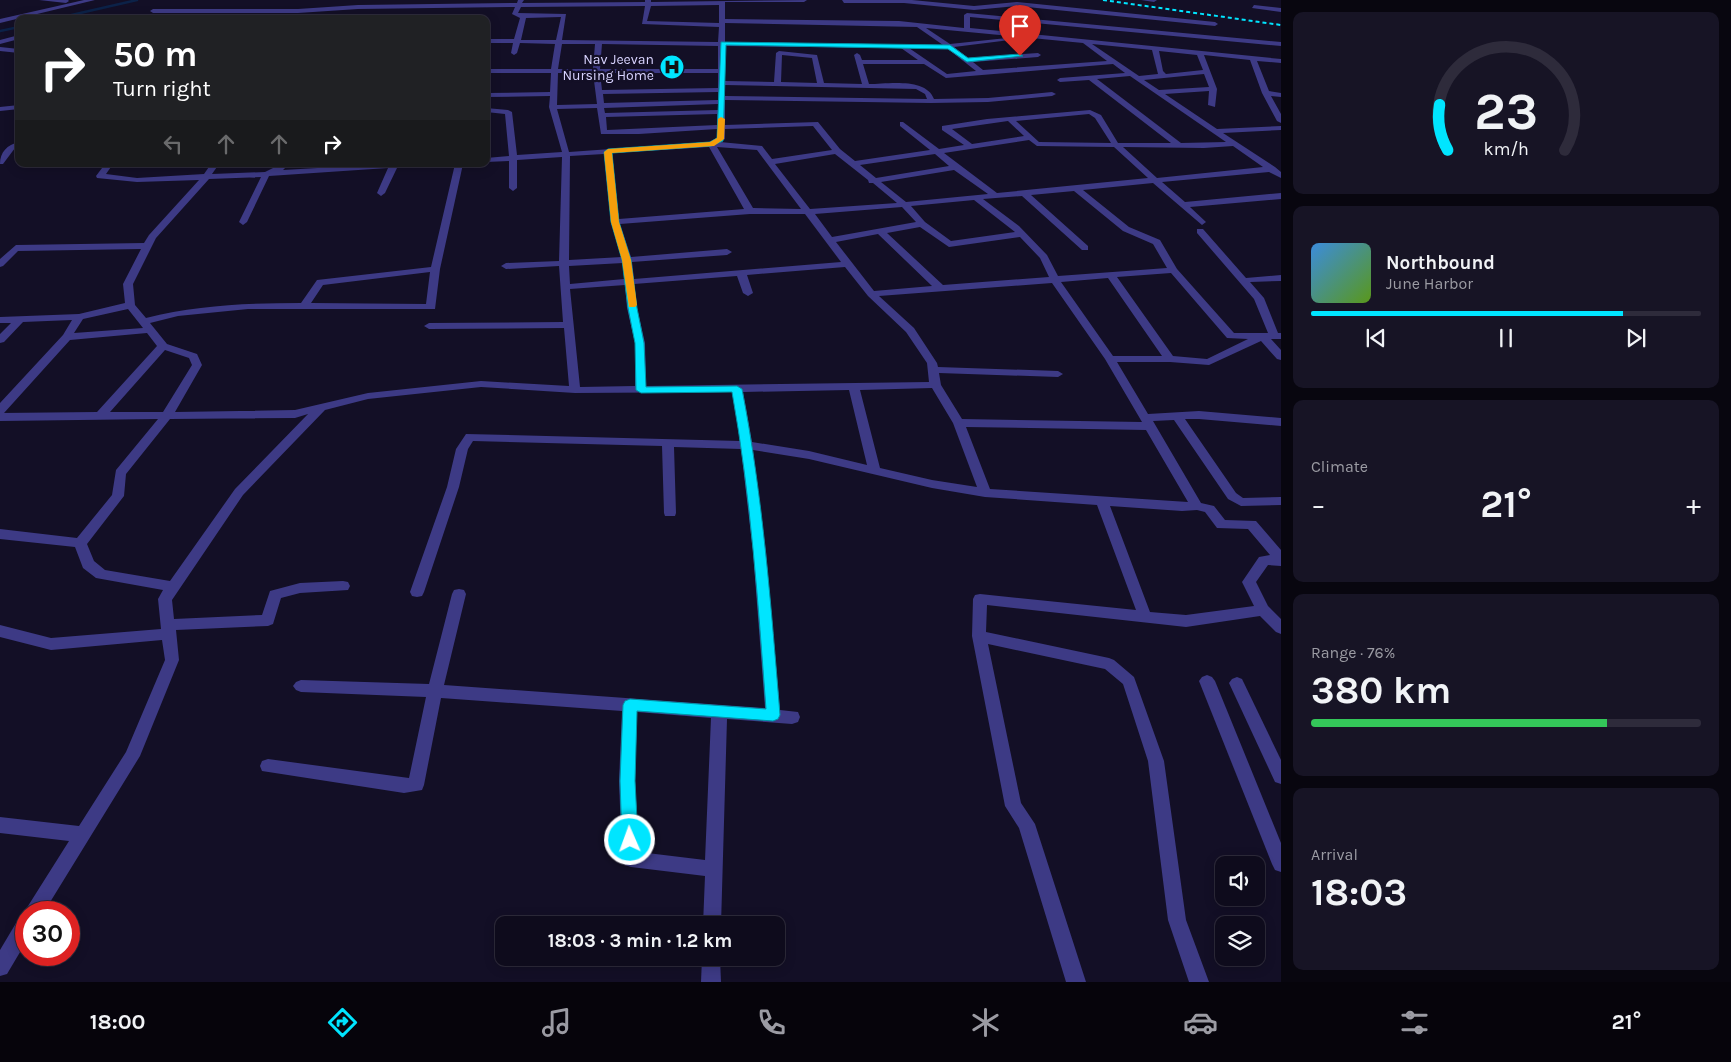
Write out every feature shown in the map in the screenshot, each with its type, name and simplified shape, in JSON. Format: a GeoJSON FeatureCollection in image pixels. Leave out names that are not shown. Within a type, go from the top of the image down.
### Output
{"type":"FeatureCollection","features":[{"type":"Feature","properties":{"kind":"street"},"geometry":{"type":"LineString","coordinates":[[42,0],[79,3]]}},
{"type":"Feature","properties":{"kind":"street"},"geometry":{"type":"LineString","coordinates":[[26,15],[92,0]]}},
{"type":"Feature","properties":{"kind":"street"},"geometry":{"type":"LineString","coordinates":[[394,10],[397,0]]}},
{"type":"Feature","properties":{"kind":"street"},"geometry":{"type":"LineString","coordinates":[[153,11],[253,7],[360,7],[394,10],[420,6],[469,3],[804,0],[806,8]]}},
{"type":"Feature","properties":{"kind":"street"},"geometry":{"type":"LineString","coordinates":[[847,8],[844,0],[907,1],[974,8],[1017,4],[1215,24]]}},
{"type":"Feature","properties":{"kind":"street"},"geometry":{"type":"LineString","coordinates":[[1144,0],[1154,0]]}},
{"type":"Feature","properties":{"kind":"street"},"geometry":{"type":"LineString","coordinates":[[711,144],[721,139],[722,1]]}},
{"type":"Feature","properties":{"kind":"street"},"geometry":{"type":"LineString","coordinates":[[648,2],[644,13],[644,22],[676,20],[723,23],[811,22],[918,25],[1281,61]]}},
{"type":"Feature","properties":{"kind":"street"},"geometry":{"type":"LineString","coordinates":[[466,14],[469,3]]}},
{"type":"Feature","properties":{"kind":"street"},"geometry":{"type":"LineString","coordinates":[[520,3],[515,14],[523,17],[564,16],[555,70],[552,107],[566,154],[563,234],[564,263],[575,390]]}},
{"type":"Feature","properties":{"kind":"street"},"geometry":{"type":"LineString","coordinates":[[1256,14],[1254,3],[1281,10]]}},
{"type":"Feature","properties":{"kind":"street"},"geometry":{"type":"LineString","coordinates":[[296,15],[300,8]]}},
{"type":"Feature","properties":{"kind":"street"},"geometry":{"type":"LineString","coordinates":[[184,15],[188,11]]}},
{"type":"Feature","properties":{"kind":"street"},"geometry":{"type":"LineString","coordinates":[[1082,11],[1085,42],[1281,176]]}},
{"type":"Feature","properties":{"kind":"street"},"geometry":{"type":"LineString","coordinates":[[10,12],[29,12]]}},
{"type":"Feature","properties":{"kind":"street"},"geometry":{"type":"LineString","coordinates":[[769,14],[771,22]]}},
{"type":"Feature","properties":{"kind":"street"},"geometry":{"type":"LineString","coordinates":[[808,15],[811,22]]}},
{"type":"Feature","properties":{"kind":"street"},"geometry":{"type":"LineString","coordinates":[[967,30],[967,15],[1281,44]]}},
{"type":"Feature","properties":{"kind":"street"},"geometry":{"type":"LineString","coordinates":[[851,16],[854,23]]}},
{"type":"Feature","properties":{"kind":"street"},"geometry":{"type":"LineString","coordinates":[[514,54],[523,17]]}},
{"type":"Feature","properties":{"kind":"street"},"geometry":{"type":"LineString","coordinates":[[0,21],[15,18]]}},
{"type":"Feature","properties":{"kind":"street"},"geometry":{"type":"LineString","coordinates":[[788,22],[790,29]]}},
{"type":"Feature","properties":{"kind":"street"},"geometry":{"type":"LineString","coordinates":[[918,25],[982,72]]}},
{"type":"Feature","properties":{"kind":"street"},"geometry":{"type":"LineString","coordinates":[[490,41],[559,40],[723,43],[794,40],[854,46],[903,47],[948,46],[1039,37]]}},
{"type":"Feature","properties":{"kind":"street"},"geometry":{"type":"LineString","coordinates":[[0,42],[15,38]]}},
{"type":"Feature","properties":{"kind":"street"},"geometry":{"type":"LineString","coordinates":[[1232,39],[1240,57]]}},
{"type":"Feature","properties":{"kind":"street"},"geometry":{"type":"LineString","coordinates":[[599,41],[596,71],[604,132],[815,124],[837,151],[872,181],[905,205],[922,224],[952,245],[1021,234]]}},
{"type":"Feature","properties":{"kind":"street"},"geometry":{"type":"LineString","coordinates":[[854,46],[866,86]]}},
{"type":"Feature","properties":{"kind":"street"},"geometry":{"type":"LineString","coordinates":[[903,47],[946,76],[1114,62]]}},
{"type":"Feature","properties":{"kind":"street"},"geometry":{"type":"LineString","coordinates":[[0,48],[15,50]]}},
{"type":"Feature","properties":{"kind":"street"},"geometry":{"type":"LineString","coordinates":[[1155,49],[1160,72],[1165,76]]}},
{"type":"Feature","properties":{"kind":"street"},"geometry":{"type":"LineString","coordinates":[[1200,53],[1213,89],[1212,105]]}},
{"type":"Feature","properties":{"kind":"street"},"geometry":{"type":"LineString","coordinates":[[777,84],[779,54],[802,54],[815,56],[821,85]]}},
{"type":"Feature","properties":{"kind":"street"},"geometry":{"type":"LineString","coordinates":[[967,60],[1038,55]]}},
{"type":"Feature","properties":{"kind":"street"},"geometry":{"type":"LineString","coordinates":[[1253,58],[1266,93],[1278,111],[1281,121]]}},
{"type":"Feature","properties":{"kind":"street"},"geometry":{"type":"LineString","coordinates":[[859,62],[905,64],[926,62]]}},
{"type":"Feature","properties":{"kind":"street"},"geometry":{"type":"LineString","coordinates":[[490,71],[722,71]]}},
{"type":"Feature","properties":{"kind":"street"},"geometry":{"type":"LineString","coordinates":[[1060,80],[1165,76],[1207,72]]}},
{"type":"Feature","properties":{"kind":"street"},"geometry":{"type":"LineString","coordinates":[[1091,78],[1179,146]]}},
{"type":"Feature","properties":{"kind":"street"},"geometry":{"type":"LineString","coordinates":[[552,107],[600,106],[722,93],[777,84],[918,87],[928,93],[931,101]]}},
{"type":"Feature","properties":{"kind":"street"},"geometry":{"type":"LineString","coordinates":[[804,86],[805,99]]}},
{"type":"Feature","properties":{"kind":"street"},"geometry":{"type":"LineString","coordinates":[[1159,92],[1213,89]]}},
{"type":"Feature","properties":{"kind":"street"},"geometry":{"type":"LineString","coordinates":[[598,92],[722,93],[805,99],[931,101],[988,100],[1052,94]]}},
{"type":"Feature","properties":{"kind":"street"},"geometry":{"type":"LineString","coordinates":[[1266,93],[1281,95]]}},
{"type":"Feature","properties":{"kind":"street"},"geometry":{"type":"LineString","coordinates":[[490,94],[553,94]]}},
{"type":"Feature","properties":{"kind":"street"},"geometry":{"type":"LineString","coordinates":[[2,110],[15,108]]}},
{"type":"Feature","properties":{"kind":"street"},"geometry":{"type":"LineString","coordinates":[[490,110],[508,112],[513,158],[513,188]]}},
{"type":"Feature","properties":{"kind":"street"},"geometry":{"type":"LineString","coordinates":[[602,115],[722,112]]}},
{"type":"Feature","properties":{"kind":"street"},"geometry":{"type":"LineString","coordinates":[[969,145],[945,128],[1010,119],[1090,112],[1098,117],[1116,145],[1184,205],[1260,298],[1281,358]]}},
{"type":"Feature","properties":{"kind":"street"},"geometry":{"type":"LineString","coordinates":[[1010,119],[1037,144],[1179,146],[1235,144]]}},
{"type":"Feature","properties":{"kind":"street"},"geometry":{"type":"LineString","coordinates":[[903,124],[956,167],[996,196]]}},
{"type":"Feature","properties":{"kind":"street"},"geometry":{"type":"LineString","coordinates":[[1216,131],[1281,128]]}},
{"type":"Feature","properties":{"kind":"street"},"geometry":{"type":"LineString","coordinates":[[852,164],[969,145],[1029,138]]}},
{"type":"Feature","properties":{"kind":"street"},"geometry":{"type":"LineString","coordinates":[[0,145],[15,144]]}},
{"type":"Feature","properties":{"kind":"street"},"geometry":{"type":"LineString","coordinates":[[490,160],[711,144],[759,148],[871,294],[910,330],[932,363],[935,385],[959,423],[985,493]]}},
{"type":"Feature","properties":{"kind":"street"},"geometry":{"type":"LineString","coordinates":[[711,144],[750,212]]}},
{"type":"Feature","properties":{"kind":"street"},"geometry":{"type":"LineString","coordinates":[[0,162],[12,146],[15,145]]}},
{"type":"Feature","properties":{"kind":"street"},"geometry":{"type":"LineString","coordinates":[[770,162],[837,151]]}},
{"type":"Feature","properties":{"kind":"street"},"geometry":{"type":"LineString","coordinates":[[608,152],[615,222],[627,260],[632,308],[640,343],[641,390]]}},
{"type":"Feature","properties":{"kind":"street"},"geometry":{"type":"LineString","coordinates":[[107,167],[100,176],[137,180],[394,167],[382,193]]}},
{"type":"Feature","properties":{"kind":"street"},"geometry":{"type":"LineString","coordinates":[[80,543],[118,496],[120,473],[166,415],[197,366],[193,356],[163,346],[130,305],[128,284],[152,237],[213,167]]}},
{"type":"Feature","properties":{"kind":"street"},"geometry":{"type":"LineString","coordinates":[[243,222],[266,174],[282,167]]}},
{"type":"Feature","properties":{"kind":"street"},"geometry":{"type":"LineString","coordinates":[[67,337],[147,326],[178,313],[248,306],[431,307],[435,269],[458,167]]}},
{"type":"Feature","properties":{"kind":"street"},"geometry":{"type":"LineString","coordinates":[[872,181],[956,167]]}},
{"type":"Feature","properties":{"kind":"street"},"geometry":{"type":"LineString","coordinates":[[615,222],[750,212],[825,212],[1272,169]]}},
{"type":"Feature","properties":{"kind":"street"},"geometry":{"type":"LineString","coordinates":[[1077,189],[1126,229],[1158,242],[1173,270],[1231,336],[1273,336]]}},
{"type":"Feature","properties":{"kind":"street"},"geometry":{"type":"LineString","coordinates":[[1026,194],[1085,248]]}},
{"type":"Feature","properties":{"kind":"street"},"geometry":{"type":"LineString","coordinates":[[1184,205],[1281,196]]}},
{"type":"Feature","properties":{"kind":"street"},"geometry":{"type":"LineString","coordinates":[[976,198],[1021,234],[1044,257],[1055,280],[1110,359],[1197,506]]}},
{"type":"Feature","properties":{"kind":"street"},"geometry":{"type":"LineString","coordinates":[[830,240],[922,224]]}},
{"type":"Feature","properties":{"kind":"street"},"geometry":{"type":"LineString","coordinates":[[881,232],[941,289]]}},
{"type":"Feature","properties":{"kind":"street"},"geometry":{"type":"LineString","coordinates":[[0,264],[16,248],[147,246]]}},
{"type":"Feature","properties":{"kind":"street"},"geometry":{"type":"LineString","coordinates":[[506,266],[627,260],[727,252]]}},
{"type":"Feature","properties":{"kind":"street"},"geometry":{"type":"LineString","coordinates":[[565,287],[848,264]]}},
{"type":"Feature","properties":{"kind":"street"},"geometry":{"type":"LineString","coordinates":[[304,307],[320,282],[435,269]]}},
{"type":"Feature","properties":{"kind":"street"},"geometry":{"type":"LineString","coordinates":[[871,294],[1173,270]]}},
{"type":"Feature","properties":{"kind":"street"},"geometry":{"type":"LineString","coordinates":[[741,273],[748,293]]}},
{"type":"Feature","properties":{"kind":"street"},"geometry":{"type":"LineString","coordinates":[[1110,274],[1170,359]]}},
{"type":"Feature","properties":{"kind":"street"},"geometry":{"type":"LineString","coordinates":[[1250,279],[1281,278]]}},
{"type":"Feature","properties":{"kind":"street"},"geometry":{"type":"LineString","coordinates":[[0,320],[79,317],[130,305]]}},
{"type":"Feature","properties":{"kind":"street"},"geometry":{"type":"LineString","coordinates":[[0,410],[67,337],[79,317]]}},
{"type":"Feature","properties":{"kind":"street"},"geometry":{"type":"LineString","coordinates":[[0,340],[20,320]]}},
{"type":"Feature","properties":{"kind":"street"},"geometry":{"type":"LineString","coordinates":[[429,326],[568,324]]}},
{"type":"Feature","properties":{"kind":"street"},"geometry":{"type":"LineString","coordinates":[[1110,359],[1170,359],[1209,362],[1273,336]]}},
{"type":"Feature","properties":{"kind":"street"},"geometry":{"type":"LineString","coordinates":[[100,416],[163,346]]}},
{"type":"Feature","properties":{"kind":"street"},"geometry":{"type":"LineString","coordinates":[[933,370],[1058,374]]}},
{"type":"Feature","properties":{"kind":"street"},"geometry":{"type":"LineString","coordinates":[[0,417],[295,414],[368,396],[481,384],[575,390],[854,388],[935,385]]}},
{"type":"Feature","properties":{"kind":"street"},"geometry":{"type":"LineString","coordinates":[[854,388],[860,404],[870,458],[875,470]]}},
{"type":"Feature","properties":{"kind":"street"},"geometry":{"type":"LineString","coordinates":[[737,389],[747,445],[761,562],[773,715]]}},
{"type":"Feature","properties":{"kind":"street"},"geometry":{"type":"LineString","coordinates":[[41,901],[132,756],[172,660],[165,599],[239,492],[321,408]]}},
{"type":"Feature","properties":{"kind":"street"},"geometry":{"type":"LineString","coordinates":[[959,423],[1146,422],[1177,416],[1199,415],[1281,422]]}},
{"type":"Feature","properties":{"kind":"street"},"geometry":{"type":"LineString","coordinates":[[1177,416],[1232,496],[1241,502],[1281,501]]}},
{"type":"Feature","properties":{"kind":"street"},"geometry":{"type":"LineString","coordinates":[[417,592],[453,487],[462,449],[470,436],[668,444],[747,445],[810,455],[932,484],[985,493],[1182,507],[1197,506],[1209,509],[1222,525],[1251,524],[1281,560]]}},
{"type":"Feature","properties":{"kind":"street"},"geometry":{"type":"LineString","coordinates":[[668,444],[670,512]]}},
{"type":"Feature","properties":{"kind":"street"},"geometry":{"type":"LineString","coordinates":[[1102,501],[1145,616]]}},
{"type":"Feature","properties":{"kind":"street"},"geometry":{"type":"LineString","coordinates":[[0,534],[80,543]]}},
{"type":"Feature","properties":{"kind":"street"},"geometry":{"type":"LineString","coordinates":[[80,543],[88,564],[101,574],[173,587]]}},
{"type":"Feature","properties":{"kind":"street"},"geometry":{"type":"LineString","coordinates":[[1281,560],[1264,560],[1249,582],[1263,610],[1281,628]]}},
{"type":"Feature","properties":{"kind":"street"},"geometry":{"type":"LineString","coordinates":[[0,631],[51,644],[169,629],[268,620],[275,595],[291,588],[303,586],[343,586]]}},
{"type":"Feature","properties":{"kind":"street"},"geometry":{"type":"LineString","coordinates":[[268,766],[404,786],[416,785],[435,691],[458,594]]}},
{"type":"Feature","properties":{"kind":"street"},"geometry":{"type":"LineString","coordinates":[[1076,982],[1026,824],[1013,806],[979,636],[980,599],[1186,621],[1263,610]]}},
{"type":"Feature","properties":{"kind":"street"},"geometry":{"type":"LineString","coordinates":[[979,636],[1109,664],[1129,681],[1156,761],[1177,920],[1199,982]]}},
{"type":"Feature","properties":{"kind":"street"},"geometry":{"type":"LineString","coordinates":[[1207,681],[1248,778],[1281,864]]}},
{"type":"Feature","properties":{"kind":"street"},"geometry":{"type":"LineString","coordinates":[[1237,683],[1281,776]]}},
{"type":"Feature","properties":{"kind":"street"},"geometry":{"type":"LineString","coordinates":[[301,686],[435,691],[792,717]]}},
{"type":"Feature","properties":{"kind":"street"},"geometry":{"type":"LineString","coordinates":[[630,705],[627,781],[631,859],[713,869]]}},
{"type":"Feature","properties":{"kind":"street"},"geometry":{"type":"LineString","coordinates":[[712,916],[719,712]]}},
{"type":"Feature","properties":{"kind":"street"},"geometry":{"type":"LineString","coordinates":[[0,825],[83,834]]}},
{"type":"Feature","properties":{"kind":"street"},"geometry":{"type":"LineString","coordinates":[[0,967],[15,943]]}},
{"type":"Feature","properties":{"kind":"street"},"geometry":{"type":"LineString","coordinates":[[711,966],[711,982]]}},
{"type":"Feature","properties":{"kind":"waterway"},"geometry":{"type":"LineString","coordinates":[[71,15],[137,0]]}},
{"type":"Feature","properties":{"kind":"waterway"},"geometry":{"type":"LineString","coordinates":[[0,31],[15,28]]}},
{"type":"Feature","properties":{"kind":"railway"},"geometry":{"type":"LineString","coordinates":[[1103,0],[1281,25]]}},
{"type":"Feature","properties":{"kind":"slow traffic"},"geometry":{"type":"LineString","coordinates":[[632,305],[627,260],[615,222],[608,152],[711,144],[721,139],[721,119]]}},
{"type":"Feature","properties":{"kind":"place","name":"Nav Jeevan Nursing Home"},"geometry":{"type":"Point","coordinates":[672,67]}},
{"type":"Feature","properties":{"kind":"route"},"geometry":{"type":"LineString","coordinates":[[630,840],[627,781],[630,705],[773,715],[761,562],[747,445],[737,389],[641,390],[640,343],[632,308],[627,260],[615,222],[608,152],[711,144],[721,139],[723,43],[950,47],[967,60],[1020,56]]}}]}
